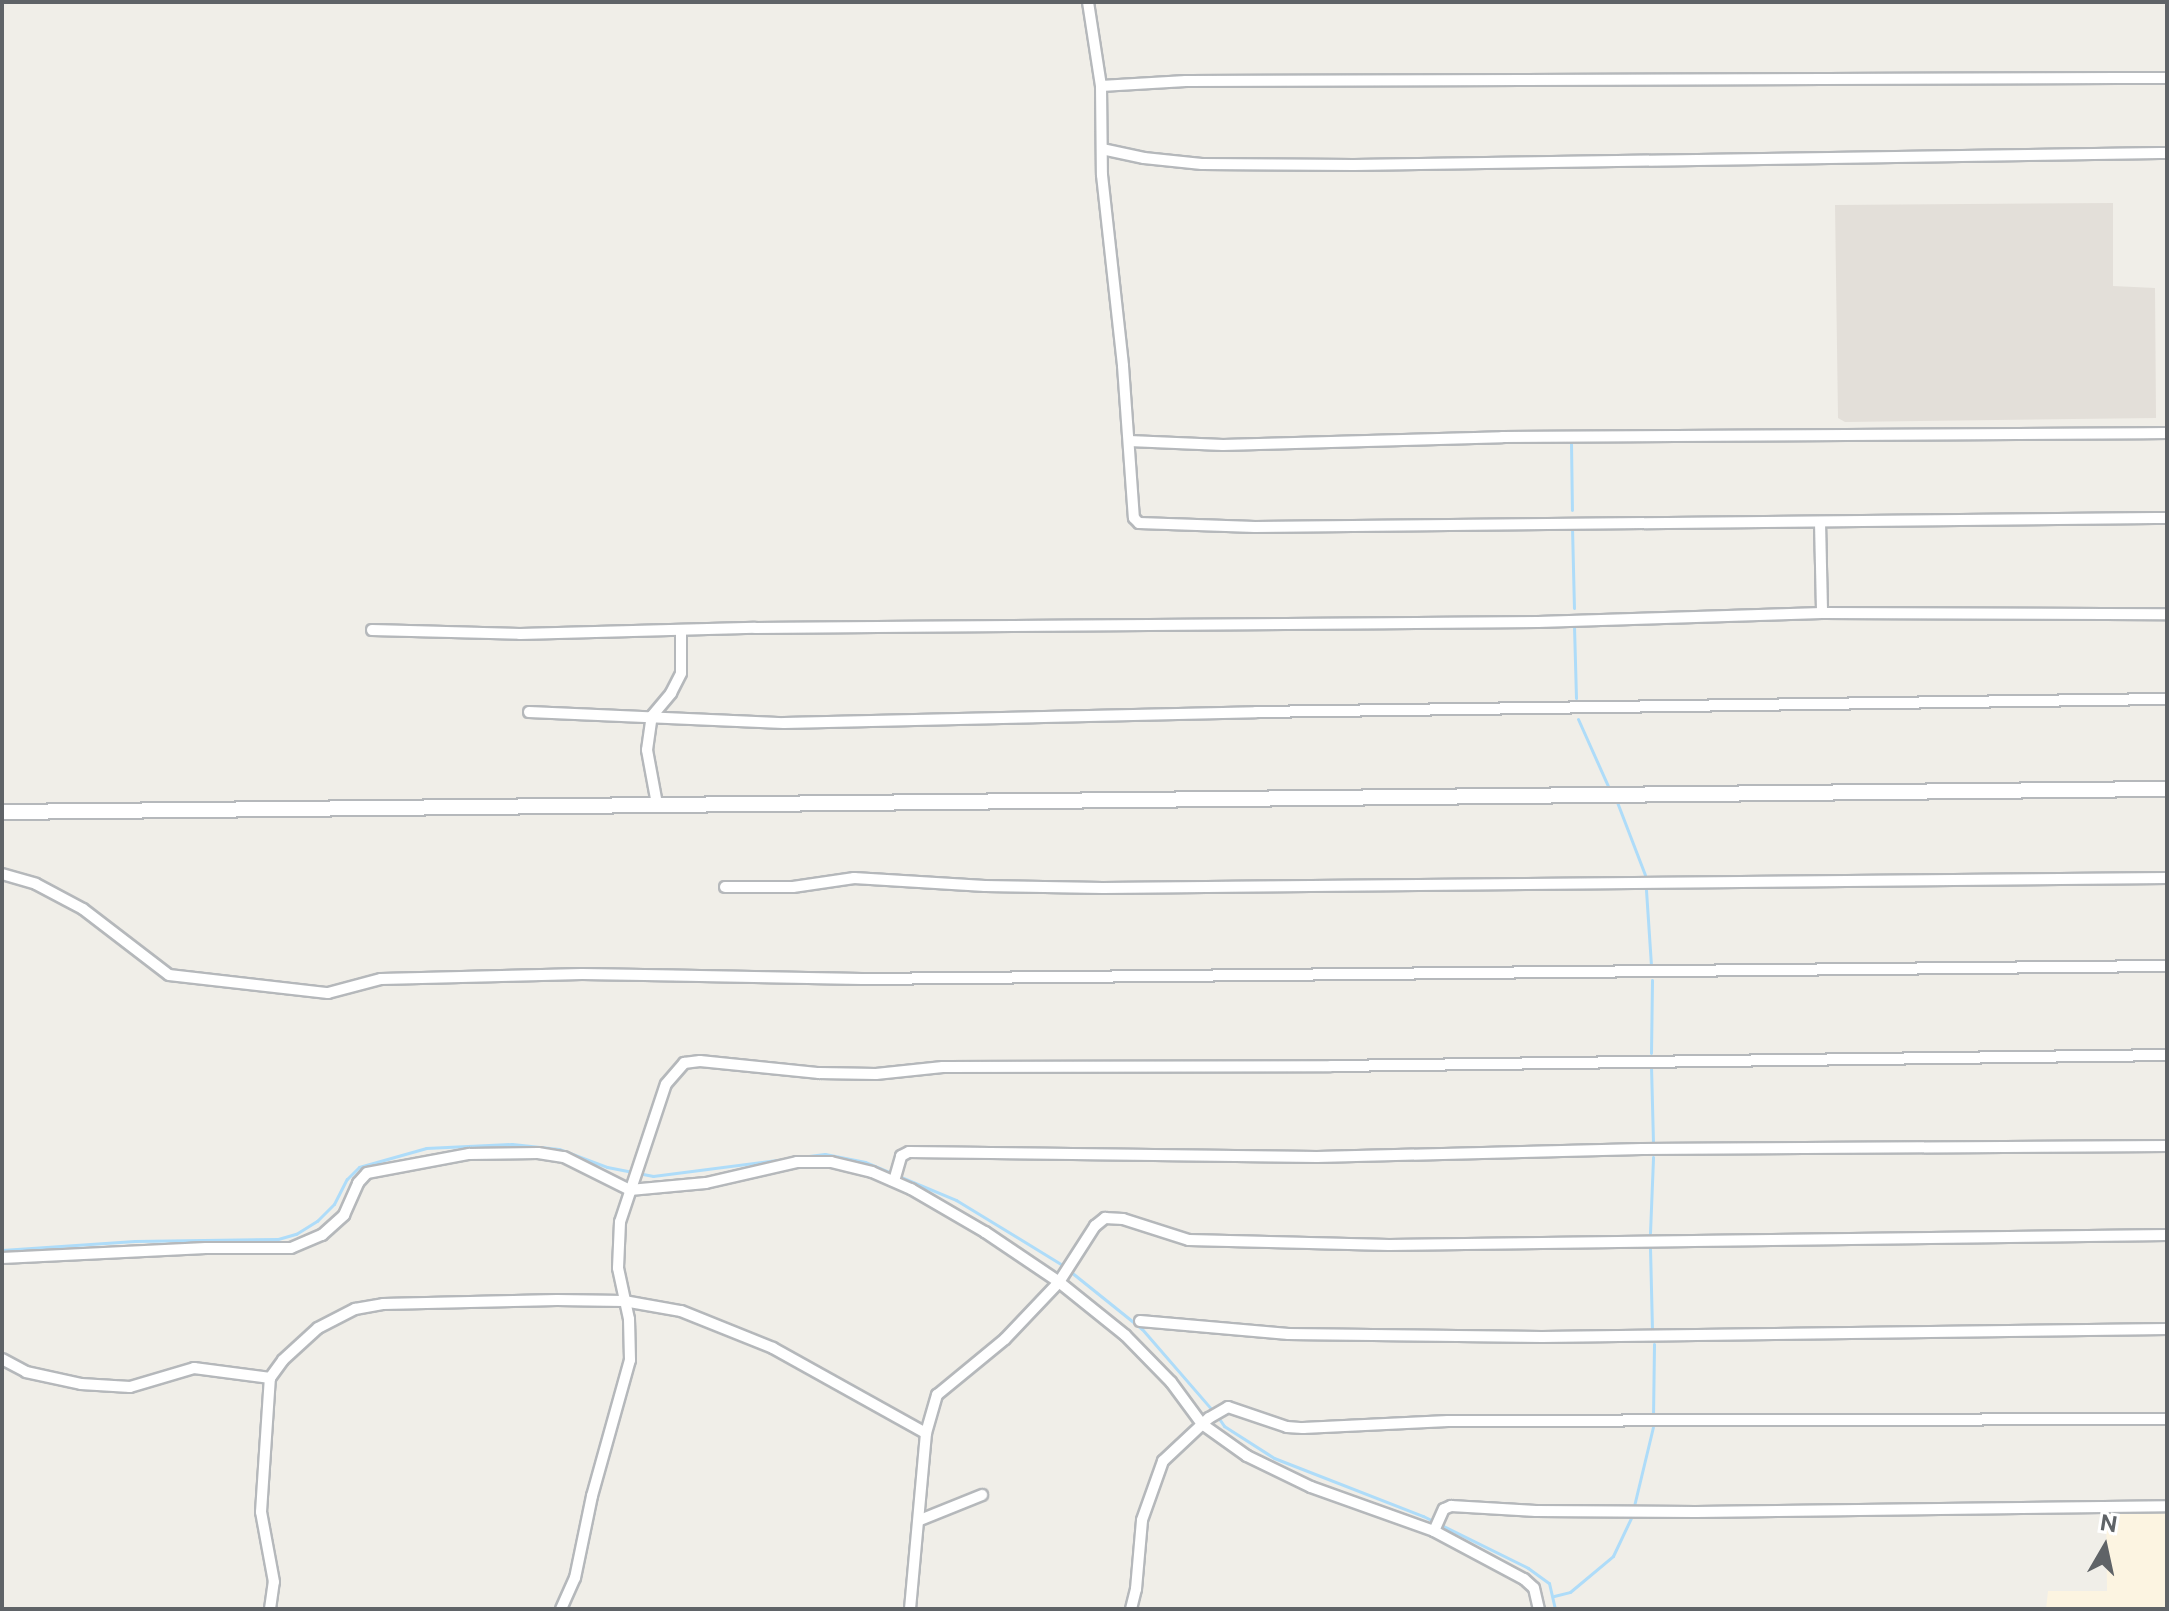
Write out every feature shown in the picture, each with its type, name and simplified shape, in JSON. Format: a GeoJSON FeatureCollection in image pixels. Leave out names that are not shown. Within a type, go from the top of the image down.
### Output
{"type":"FeatureCollection","features":[{"type":"Feature","properties":{"kind":"street"},"geometry":{"type":"LineString","coordinates":[[1088,2],[1101,86],[1102,149],[1134,518],[1152,525],[1227,527],[2167,518]]}},
{"type":"Feature","properties":{"kind":"street"},"geometry":{"type":"LineString","coordinates":[[1101,86],[1186,81],[2167,78]]}},
{"type":"Feature","properties":{"kind":"street"},"geometry":{"type":"LineString","coordinates":[[1102,149],[1144,158],[1202,164],[1354,165],[2167,153]]}},
{"type":"Feature","properties":{"kind":"street"},"geometry":{"type":"LineString","coordinates":[[1129,441],[1223,445],[1502,437],[2167,433]]}},
{"type":"Feature","properties":{"kind":"street"},"geometry":{"type":"LineString","coordinates":[[1820,522],[1822,613]]}},
{"type":"Feature","properties":{"kind":"street"},"geometry":{"type":"LineString","coordinates":[[372,630],[520,634],[1538,622],[1822,613],[2167,614]]}},
{"type":"Feature","properties":{"kind":"street"},"geometry":{"type":"LineString","coordinates":[[657,804],[647,750],[652,716],[671,693],[681,673],[681,631]]}},
{"type":"Feature","properties":{"kind":"street"},"geometry":{"type":"LineString","coordinates":[[529,712],[784,723],[1256,712],[2167,699]]}},
{"type":"Feature","properties":{"kind":"street"},"geometry":{"type":"LineString","coordinates":[[2,812],[2167,789]]}},
{"type":"Feature","properties":{"kind":"street"},"geometry":{"type":"LineString","coordinates":[[2,874],[36,884],[83,909],[169,975],[328,993],[381,979],[582,974],[877,979],[2167,966]]}},
{"type":"Feature","properties":{"kind":"street"},"geometry":{"type":"LineString","coordinates":[[725,887],[793,887],[854,878],[985,886],[1103,888],[2167,878]]}},
{"type":"Feature","properties":{"kind":"street"},"geometry":{"type":"LineString","coordinates":[[561,1609],[575,1578],[592,1496],[630,1360],[630,1329],[616,1242],[633,1179],[666,1084],[684,1063],[700,1061],[819,1073],[876,1074],[943,1067],[1316,1066],[2167,1055]]}},
{"type":"Feature","properties":{"kind":"street"},"geometry":{"type":"LineString","coordinates":[[894,1181],[901,1156],[909,1152],[1317,1157],[1642,1149],[2167,1146]]}},
{"type":"Feature","properties":{"kind":"street"},"geometry":{"type":"LineString","coordinates":[[2,1258],[206,1248],[291,1248],[322,1235],[344,1215],[358,1183],[367,1173],[469,1154],[538,1153],[564,1157],[633,1179],[706,1183],[797,1162],[831,1162],[894,1181],[985,1232],[1059,1282],[1125,1335],[1171,1382],[1273,1471],[1436,1524],[1524,1579],[1534,1588],[1539,1609]]}},
{"type":"Feature","properties":{"kind":"street"},"geometry":{"type":"LineString","coordinates":[[910,1609],[926,1433],[937,1395],[1005,1339],[1059,1282],[1095,1226],[1105,1218],[1123,1219],[1189,1240],[1389,1245],[2167,1235]]}},
{"type":"Feature","properties":{"kind":"street"},"geometry":{"type":"LineString","coordinates":[[270,1609],[274,1582],[261,1512],[270,1378],[283,1360],[318,1328],[355,1309],[408,1303],[624,1301],[681,1311],[737,1331],[926,1433]]}},
{"type":"Feature","properties":{"kind":"street"},"geometry":{"type":"LineString","coordinates":[[1140,1321],[1288,1334],[1542,1337],[2167,1329]]}},
{"type":"Feature","properties":{"kind":"street"},"geometry":{"type":"LineString","coordinates":[[2,1359],[26,1372],[81,1384],[130,1387],[194,1368],[270,1378]]}},
{"type":"Feature","properties":{"kind":"street"},"geometry":{"type":"LineString","coordinates":[[1131,1609],[1136,1589],[1142,1520],[1163,1461],[1210,1417],[1228,1407],[1270,1422],[1303,1428],[1448,1421],[2167,1419]]}},
{"type":"Feature","properties":{"kind":"street"},"geometry":{"type":"LineString","coordinates":[[920,1520],[982,1495]]}},
{"type":"Feature","properties":{"kind":"street"},"geometry":{"type":"LineString","coordinates":[[1436,1524],[1451,1506],[1536,1511],[1680,1512],[2167,1506]]}},
{"type":"Feature","properties":{"kind":"shaded area"},"geometry":{"type":"Polygon","coordinates":[[[2113,203],[2113,286],[2155,288],[2156,418],[1845,422],[1838,418],[1835,205],[2113,203]]]}},
{"type":"Feature","properties":{"kind":"shaded area"},"geometry":{"type":"Polygon","coordinates":[[[2106,1502],[2167,1502],[2167,1609],[2046,1609],[2048,1591],[2107,1591],[2106,1502]]]}},
{"type":"Feature","properties":{"kind":"waterway"},"geometry":{"type":"LineString","coordinates":[[1571,442],[1572,510]]}},
{"type":"Feature","properties":{"kind":"waterway"},"geometry":{"type":"LineString","coordinates":[[1572,527],[1574,608]]}},
{"type":"Feature","properties":{"kind":"waterway"},"geometry":{"type":"LineString","coordinates":[[1574,626],[1576,698]]}},
{"type":"Feature","properties":{"kind":"waterway"},"geometry":{"type":"LineString","coordinates":[[1578,719],[1608,786]]}},
{"type":"Feature","properties":{"kind":"waterway"},"geometry":{"type":"LineString","coordinates":[[1617,802],[1645,875]]}},
{"type":"Feature","properties":{"kind":"waterway"},"geometry":{"type":"LineString","coordinates":[[1646,890],[1651,966]]}},
{"type":"Feature","properties":{"kind":"waterway"},"geometry":{"type":"LineString","coordinates":[[1651,1053],[1652,980]]}},
{"type":"Feature","properties":{"kind":"waterway"},"geometry":{"type":"LineString","coordinates":[[1651,1066],[1653,1142]]}},
{"type":"Feature","properties":{"kind":"waterway"},"geometry":{"type":"LineString","coordinates":[[2,1250],[135,1241],[278,1239],[296,1234],[317,1221],[334,1204],[347,1179],[359,1167],[426,1148],[512,1144],[559,1149],[607,1167],[653,1176],[825,1154],[865,1162],[956,1200],[1064,1266]]}},
{"type":"Feature","properties":{"kind":"waterway"},"geometry":{"type":"LineString","coordinates":[[1650,1233],[1653,1157]]}},
{"type":"Feature","properties":{"kind":"waterway"},"geometry":{"type":"LineString","coordinates":[[1650,1248],[1652,1329]]}},
{"type":"Feature","properties":{"kind":"waterway"},"geometry":{"type":"LineString","coordinates":[[1071,1272],[1142,1329],[1213,1411]]}},
{"type":"Feature","properties":{"kind":"waterway"},"geometry":{"type":"LineString","coordinates":[[1653,1417],[1654,1344]]}},
{"type":"Feature","properties":{"kind":"waterway"},"geometry":{"type":"LineString","coordinates":[[1218,1417],[1224,1426],[1274,1458],[1423,1516],[1528,1568],[1549,1583],[1555,1609]]}},
{"type":"Feature","properties":{"kind":"waterway"},"geometry":{"type":"LineString","coordinates":[[1634,1506],[1653,1427]]}},
{"type":"Feature","properties":{"kind":"waterway"},"geometry":{"type":"LineString","coordinates":[[1554,1596],[1570,1592],[1613,1556],[1631,1518]]}}]}
